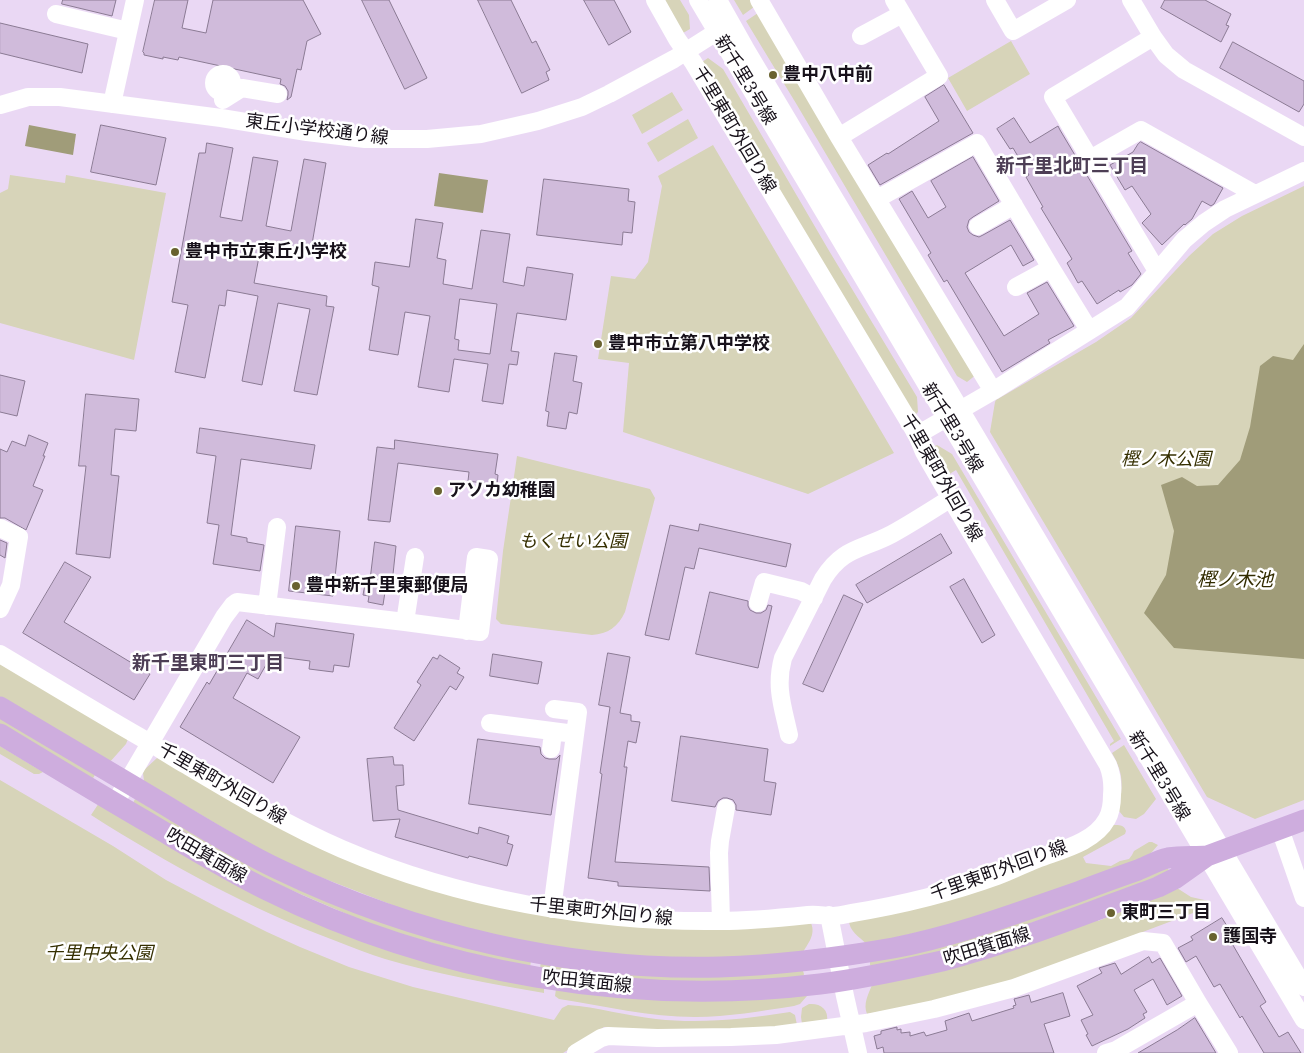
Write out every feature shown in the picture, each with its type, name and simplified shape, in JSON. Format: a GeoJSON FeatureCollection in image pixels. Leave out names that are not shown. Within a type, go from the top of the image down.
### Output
{"type":"FeatureCollection","features":[{"type":"Feature","properties":{"kind":"main road","name":"吹田箕面線"},"geometry":{"type":"LineString","coordinates":[[0,707],[252,856],[332,894],[406,921],[482,942],[570,958],[648,965],[728,966],[766,965],[837,957],[896,947],[968,930],[1034,908],[1167,858],[1215,853]]}},
{"type":"Feature","properties":{"kind":"main road","name":"吹田箕面線"},"geometry":{"type":"LineString","coordinates":[[0,734],[208,858],[268,891],[331,919],[453,959],[540,977],[628,988],[737,990],[809,985],[891,972],[945,960],[1021,938],[1158,887],[1215,853],[1304,820]]}},
{"type":"Feature","properties":{"kind":"street"},"geometry":{"type":"LineString","coordinates":[[112,104],[134,0]]}},
{"type":"Feature","properties":{"kind":"street","name":"千里東町外回り線"},"geometry":{"type":"LineString","coordinates":[[0,654],[265,811],[308,833],[345,850],[421,878],[454,888],[552,909],[593,915],[656,920],[721,921],[760,920],[814,914],[834,916],[949,892],[998,875],[1086,839],[1102,825],[1109,813],[1112,801],[1113,784],[1108,765],[924,452],[916,435],[677,39],[656,0]]}},
{"type":"Feature","properties":{"kind":"street","name":"新千里3号線"},"geometry":{"type":"LineString","coordinates":[[698,0],[724,28],[1215,853]]}},
{"type":"Feature","properties":{"kind":"street","name":"新千里3号線"},"geometry":{"type":"LineString","coordinates":[[718,0],[724,28]]}},
{"type":"Feature","properties":{"kind":"street"},"geometry":{"type":"LineString","coordinates":[[994,0],[1013,31],[1067,0]]}},
{"type":"Feature","properties":{"kind":"street"},"geometry":{"type":"LineString","coordinates":[[1131,0],[1166,55],[1184,70],[1304,137]]}},
{"type":"Feature","properties":{"kind":"street"},"geometry":{"type":"LineString","coordinates":[[764,2],[839,137],[993,391]]}},
{"type":"Feature","properties":{"kind":"street"},"geometry":{"type":"LineString","coordinates":[[839,137],[939,76],[898,7],[861,36]]}},
{"type":"Feature","properties":{"kind":"street"},"geometry":{"type":"LineString","coordinates":[[56,14],[96,18],[128,31]]}},
{"type":"Feature","properties":{"kind":"street","name":"東丘小学校通り線"},"geometry":{"type":"LineString","coordinates":[[0,105],[22,98],[46,96],[70,98],[365,139],[427,139],[481,134],[538,121],[582,107],[686,52],[724,28]]}},
{"type":"Feature","properties":{"kind":"street"},"geometry":{"type":"LineString","coordinates":[[1153,37],[1053,97],[1158,271]]}},
{"type":"Feature","properties":{"kind":"street"},"geometry":{"type":"LineString","coordinates":[[221,118],[220,95],[236,82],[278,94]]}},
{"type":"Feature","properties":{"kind":"street"},"geometry":{"type":"LineString","coordinates":[[1090,159],[1141,130],[1255,194]]}},
{"type":"Feature","properties":{"kind":"street"},"geometry":{"type":"LineString","coordinates":[[877,200],[977,142],[1089,330]]}},
{"type":"Feature","properties":{"kind":"street"},"geometry":{"type":"LineString","coordinates":[[916,435],[993,391],[1127,307],[1184,240],[1204,223],[1225,209],[1304,171]]}},
{"type":"Feature","properties":{"kind":"street"},"geometry":{"type":"LineString","coordinates":[[978,226],[1014,205]]}},
{"type":"Feature","properties":{"kind":"street"},"geometry":{"type":"LineString","coordinates":[[1016,287],[1051,268]]}},
{"type":"Feature","properties":{"kind":"street"},"geometry":{"type":"LineString","coordinates":[[789,735],[779,690],[783,658],[830,569],[840,559],[862,546],[891,535],[951,498]]}},
{"type":"Feature","properties":{"kind":"street"},"geometry":{"type":"LineString","coordinates":[[0,528],[19,537],[11,585],[0,609]]}},
{"type":"Feature","properties":{"kind":"street"},"geometry":{"type":"LineString","coordinates":[[267,606],[278,528]]}},
{"type":"Feature","properties":{"kind":"street"},"geometry":{"type":"LineString","coordinates":[[405,622],[415,557]]}},
{"type":"Feature","properties":{"kind":"street"},"geometry":{"type":"LineString","coordinates":[[758,603],[764,582],[795,589],[814,598]]}},
{"type":"Feature","properties":{"kind":"street"},"geometry":{"type":"LineString","coordinates":[[115,803],[224,617],[237,602],[467,631],[478,590]]}},
{"type":"Feature","properties":{"kind":"street"},"geometry":{"type":"LineString","coordinates":[[552,909],[578,712],[554,709]]}},
{"type":"Feature","properties":{"kind":"street"},"geometry":{"type":"LineString","coordinates":[[490,723],[552,740],[575,734]]}},
{"type":"Feature","properties":{"kind":"street"},"geometry":{"type":"LineString","coordinates":[[721,921],[719,853],[726,808]]}},
{"type":"Feature","properties":{"kind":"street"},"geometry":{"type":"LineString","coordinates":[[1280,829],[1298,863],[1304,898]]}},
{"type":"Feature","properties":{"kind":"street"},"geometry":{"type":"LineString","coordinates":[[1215,853],[1304,987]]}},
{"type":"Feature","properties":{"kind":"street"},"geometry":{"type":"LineString","coordinates":[[1215,853],[1304,1020]]}},
{"type":"Feature","properties":{"kind":"street"},"geometry":{"type":"LineString","coordinates":[[830,915],[858,1053]]}},
{"type":"Feature","properties":{"kind":"street"},"geometry":{"type":"LineString","coordinates":[[576,1053],[601,1038],[608,1036],[722,1038],[776,1035],[852,1025],[934,1009],[1014,988],[1143,941],[1163,943],[1229,1053]]}},
{"type":"Feature","properties":{"kind":"street"},"geometry":{"type":"LineString","coordinates":[[1114,1052],[1198,1003]]}},
{"type":"Feature","properties":{"kind":"green space"},"geometry":{"type":"Polygon","coordinates":[[[665,0],[680,0],[689,15],[690,29],[683,33],[665,0]]]}},
{"type":"Feature","properties":{"kind":"green space"},"geometry":{"type":"Polygon","coordinates":[[[734,0],[750,0],[754,7],[743,15],[734,0]]]}},
{"type":"Feature","properties":{"kind":"green space"},"geometry":{"type":"Polygon","coordinates":[[[758,13],[977,374],[967,382],[957,376],[746,21],[758,13]]]}},
{"type":"Feature","properties":{"kind":"green space"},"geometry":{"type":"Polygon","coordinates":[[[1011,41],[1030,74],[967,111],[948,78],[1011,41]]]}},
{"type":"Feature","properties":{"kind":"green space"},"geometry":{"type":"Polygon","coordinates":[[[708,58],[723,69],[917,397],[918,412],[913,417],[702,62],[708,58]]]}},
{"type":"Feature","properties":{"kind":"green space"},"geometry":{"type":"Polygon","coordinates":[[[672,92],[683,110],[642,134],[632,115],[672,92]]]}},
{"type":"Feature","properties":{"kind":"green space"},"geometry":{"type":"Polygon","coordinates":[[[688,119],[698,138],[658,162],[647,143],[688,119]]]}},
{"type":"Feature","properties":{"kind":"green space"},"geometry":{"type":"Polygon","coordinates":[[[713,145],[894,453],[808,494],[623,432],[629,363],[598,359],[611,276],[635,279],[648,262],[662,186],[658,176],[713,145]]]}},
{"type":"Feature","properties":{"kind":"green space"},"geometry":{"type":"Polygon","coordinates":[[[10,175],[65,183],[66,175],[166,193],[134,360],[0,323],[0,193],[8,189],[10,175]]]}},
{"type":"Feature","properties":{"kind":"green space","name":"樫ノ木公園"},"geometry":{"type":"Polygon","coordinates":[[[1304,186],[1304,800],[1255,819],[1207,797],[990,432],[996,400],[1096,342],[1131,318],[1189,256],[1213,234],[1242,216],[1304,186]]]}},
{"type":"Feature","properties":{"kind":"green space"},"geometry":{"type":"Polygon","coordinates":[[[937,445],[952,454],[1121,739],[1110,746],[1114,741],[956,470],[948,475],[931,448],[937,445]]]}},
{"type":"Feature","properties":{"kind":"green space","name":"もくせい公園"},"geometry":{"type":"Polygon","coordinates":[[[517,456],[650,489],[655,498],[625,612],[612,629],[592,635],[501,624],[496,619],[503,551],[517,456]]]}},
{"type":"Feature","properties":{"kind":"green space"},"geometry":{"type":"Polygon","coordinates":[[[0,664],[128,739],[126,744],[109,763],[0,699],[0,664]]]}},
{"type":"Feature","properties":{"kind":"green space"},"geometry":{"type":"Polygon","coordinates":[[[0,716],[96,773],[92,780],[0,726],[0,716]]]}},
{"type":"Feature","properties":{"kind":"green space"},"geometry":{"type":"Polygon","coordinates":[[[1124,745],[1156,799],[1144,814],[1136,819],[1124,817],[1119,811],[1122,781],[1119,768],[1112,753],[1124,745]]]}},
{"type":"Feature","properties":{"kind":"green space"},"geometry":{"type":"Polygon","coordinates":[[[0,746],[43,772],[34,774],[0,754],[0,746]]]}},
{"type":"Feature","properties":{"kind":"green space"},"geometry":{"type":"Polygon","coordinates":[[[157,758],[469,899],[811,923],[812,935],[802,954],[764,957],[634,957],[533,944],[423,917],[279,861],[144,781],[144,770],[157,758]]]}},
{"type":"Feature","properties":{"kind":"green space","name":"千里中央公園"},"geometry":{"type":"Polygon","coordinates":[[[0,780],[113,846],[166,880],[219,908],[300,947],[349,967],[413,987],[554,1020],[562,1008],[568,1005],[645,1018],[690,1021],[740,1019],[790,1012],[795,1015],[797,1025],[759,1029],[636,1030],[604,1027],[563,1053],[0,1053],[0,780]]]}},
{"type":"Feature","properties":{"kind":"green space"},"geometry":{"type":"Polygon","coordinates":[[[135,799],[212,843],[531,960],[530,968],[487,959],[377,927],[256,875],[133,803],[135,799]]]}},
{"type":"Feature","properties":{"kind":"green space"},"geometry":{"type":"Polygon","coordinates":[[[99,803],[253,894],[311,921],[386,949],[544,986],[544,993],[464,978],[385,959],[272,915],[180,868],[91,815],[99,803]]]}},
{"type":"Feature","properties":{"kind":"green space"},"geometry":{"type":"Polygon","coordinates":[[[1112,825],[1122,826],[1126,831],[1125,834],[1083,857],[1086,863],[1111,866],[1129,859],[1134,851],[1149,842],[1158,845],[1143,859],[976,919],[867,944],[855,934],[849,924],[849,920],[883,912],[1112,825]]]}},
{"type":"Feature","properties":{"kind":"green space"},"geometry":{"type":"Polygon","coordinates":[[[1167,868],[1169,870],[1168,875],[954,950],[870,965],[870,961],[1167,868]]]}},
{"type":"Feature","properties":{"kind":"green space"},"geometry":{"type":"Polygon","coordinates":[[[1177,888],[1191,897],[1209,901],[1209,907],[1010,982],[933,1002],[867,1014],[866,1003],[872,985],[1097,918],[1098,921],[1177,888]]]}},
{"type":"Feature","properties":{"kind":"green space"},"geometry":{"type":"Polygon","coordinates":[[[541,961],[803,971],[804,974],[803,977],[760,981],[664,982],[540,969],[541,961]]]}},
{"type":"Feature","properties":{"kind":"green space"},"geometry":{"type":"Polygon","coordinates":[[[556,989],[807,994],[807,996],[800,1004],[794,1006],[732,1015],[678,1017],[559,999],[555,996],[556,989]]]}},
{"type":"Feature","properties":{"kind":"green space"},"geometry":{"type":"Polygon","coordinates":[[[809,1004],[823,1008],[827,1013],[827,1021],[802,1024],[802,1008],[809,1004]]]}},
{"type":"Feature","properties":{"kind":"water"},"geometry":{"type":"Polygon","coordinates":[[[29,125],[76,134],[73,155],[25,146],[29,125]]]}},
{"type":"Feature","properties":{"kind":"water"},"geometry":{"type":"Polygon","coordinates":[[[439,173],[488,180],[483,213],[434,206],[439,173]]]}},
{"type":"Feature","properties":{"kind":"water","name":"樫ノ木池"},"geometry":{"type":"Polygon","coordinates":[[[1304,344],[1304,659],[1174,648],[1144,613],[1166,575],[1174,531],[1161,485],[1182,477],[1197,486],[1218,485],[1240,460],[1250,427],[1260,366],[1273,356],[1293,360],[1304,344]]]}},
{"type":"Feature","properties":{"kind":"building"},"geometry":{"type":"Polygon","coordinates":[[[63,0],[116,0],[112,16],[62,4],[63,0]]]}},
{"type":"Feature","properties":{"kind":"building"},"geometry":{"type":"Polygon","coordinates":[[[155,0],[188,0],[182,28],[206,33],[213,0],[303,0],[321,34],[307,41],[301,70],[297,69],[291,97],[287,100],[288,91],[285,86],[280,84],[281,79],[179,57],[178,60],[144,55],[143,52],[155,0]]]}},
{"type":"Feature","properties":{"kind":"building"},"geometry":{"type":"Polygon","coordinates":[[[362,0],[389,0],[427,78],[405,89],[362,0]]]}},
{"type":"Feature","properties":{"kind":"building"},"geometry":{"type":"Polygon","coordinates":[[[478,0],[511,0],[532,43],[536,41],[550,70],[546,72],[549,80],[522,93],[478,0]]]}},
{"type":"Feature","properties":{"kind":"building"},"geometry":{"type":"Polygon","coordinates":[[[584,0],[614,0],[631,32],[609,45],[584,0]]]}},
{"type":"Feature","properties":{"kind":"building"},"geometry":{"type":"Polygon","coordinates":[[[1165,0],[1205,0],[1231,14],[1226,25],[1229,26],[1221,42],[1161,8],[1165,0]]]}},
{"type":"Feature","properties":{"kind":"building"},"geometry":{"type":"Polygon","coordinates":[[[0,23],[88,44],[82,73],[0,53],[0,23]]]}},
{"type":"Feature","properties":{"kind":"building"},"geometry":{"type":"Polygon","coordinates":[[[1233,42],[1304,81],[1304,104],[1299,112],[1220,68],[1233,42]]]}},
{"type":"Feature","properties":{"kind":"building"},"geometry":{"type":"Polygon","coordinates":[[[944,85],[973,133],[880,185],[868,165],[939,121],[925,97],[944,85]]]}},
{"type":"Feature","properties":{"kind":"building"},"geometry":{"type":"Polygon","coordinates":[[[1014,118],[1030,143],[1058,126],[1132,251],[1128,253],[1141,274],[1132,285],[1120,292],[1119,290],[1097,304],[1082,281],[1078,283],[1067,263],[1072,259],[1041,208],[1043,207],[1026,177],[1029,175],[1013,148],[1010,149],[997,129],[1014,118]]]}},
{"type":"Feature","properties":{"kind":"building"},"geometry":{"type":"Polygon","coordinates":[[[101,125],[166,138],[156,185],[91,172],[101,125]]]}},
{"type":"Feature","properties":{"kind":"building"},"geometry":{"type":"Polygon","coordinates":[[[1141,142],[1223,188],[1214,204],[1211,206],[1202,201],[1192,219],[1162,245],[1142,223],[1151,214],[1132,186],[1125,190],[1110,165],[1133,152],[1141,142]]]}},
{"type":"Feature","properties":{"kind":"building"},"geometry":{"type":"Polygon","coordinates":[[[207,143],[233,148],[220,217],[242,221],[253,157],[278,161],[266,226],[291,231],[304,159],[326,163],[311,250],[262,241],[254,283],[327,296],[326,306],[334,307],[317,395],[294,391],[310,309],[278,303],[262,385],[242,381],[258,296],[227,290],[225,306],[219,305],[205,378],[175,372],[188,305],[172,302],[199,153],[205,153],[207,143]]]}},
{"type":"Feature","properties":{"kind":"building"},"geometry":{"type":"Polygon","coordinates":[[[973,157],[999,201],[969,220],[967,227],[969,232],[979,237],[1010,220],[1034,260],[1023,266],[1011,245],[965,273],[1004,336],[1039,314],[1027,293],[1047,282],[1074,326],[1048,340],[1050,343],[1002,372],[947,280],[944,282],[928,255],[931,253],[899,199],[912,191],[928,218],[946,207],[931,181],[973,157]]]}},
{"type":"Feature","properties":{"kind":"building"},"geometry":{"type":"Polygon","coordinates":[[[544,179],[629,189],[628,201],[635,202],[632,233],[623,232],[622,245],[537,235],[544,179]]]}},
{"type":"Feature","properties":{"kind":"building"},"geometry":{"type":"Polygon","coordinates":[[[416,219],[443,223],[437,258],[446,260],[443,284],[472,289],[481,230],[510,234],[503,282],[524,286],[527,267],[573,274],[566,320],[517,313],[511,351],[519,352],[517,365],[509,364],[503,404],[482,401],[488,364],[454,359],[449,392],[418,387],[430,316],[405,312],[398,355],[369,350],[379,287],[372,285],[375,262],[409,267],[416,219]],[[460,299],[455,339],[459,340],[458,350],[490,354],[497,304],[460,299]]]}},
{"type":"Feature","properties":{"kind":"building"},"geometry":{"type":"Polygon","coordinates":[[[555,353],[577,356],[573,381],[582,383],[577,414],[569,412],[566,429],[547,426],[549,412],[546,411],[555,353]]]}},
{"type":"Feature","properties":{"kind":"building"},"geometry":{"type":"Polygon","coordinates":[[[0,375],[25,381],[17,416],[0,412],[0,375]]]}},
{"type":"Feature","properties":{"kind":"building"},"geometry":{"type":"Polygon","coordinates":[[[86,394],[139,399],[136,431],[115,429],[111,475],[119,476],[110,558],[76,554],[86,466],[79,466],[86,394]]]}},
{"type":"Feature","properties":{"kind":"building"},"geometry":{"type":"Polygon","coordinates":[[[200,428],[315,445],[311,469],[241,459],[231,535],[247,538],[247,542],[264,545],[260,571],[213,564],[219,525],[207,523],[216,456],[197,453],[200,428]]]}},
{"type":"Feature","properties":{"kind":"building"},"geometry":{"type":"Polygon","coordinates":[[[29,435],[48,443],[33,486],[43,490],[26,530],[5,518],[0,518],[0,449],[7,452],[12,441],[25,446],[29,435]]]}},
{"type":"Feature","properties":{"kind":"building"},"geometry":{"type":"Polygon","coordinates":[[[395,440],[498,454],[495,474],[498,475],[497,485],[468,481],[469,472],[398,463],[390,522],[368,520],[377,447],[394,449],[395,440]]]}},
{"type":"Feature","properties":{"kind":"building"},"geometry":{"type":"Polygon","coordinates":[[[700,524],[791,544],[786,567],[699,548],[694,569],[685,567],[669,640],[645,635],[670,525],[698,531],[700,524]]]}},
{"type":"Feature","properties":{"kind":"building"},"geometry":{"type":"Polygon","coordinates":[[[296,526],[340,531],[333,596],[289,591],[296,526]]]}},
{"type":"Feature","properties":{"kind":"building"},"geometry":{"type":"Polygon","coordinates":[[[941,534],[952,553],[867,603],[856,585],[941,534]]]}},
{"type":"Feature","properties":{"kind":"building"},"geometry":{"type":"Polygon","coordinates":[[[0,540],[7,543],[5,558],[0,555],[0,540]]]}},
{"type":"Feature","properties":{"kind":"building"},"geometry":{"type":"Polygon","coordinates":[[[375,542],[396,546],[391,593],[385,592],[383,605],[368,602],[369,596],[363,595],[365,584],[369,585],[375,542]]]}},
{"type":"Feature","properties":{"kind":"building"},"geometry":{"type":"Polygon","coordinates":[[[65,562],[91,577],[64,622],[150,674],[134,700],[23,633],[65,562]]]}},
{"type":"Feature","properties":{"kind":"building"},"geometry":{"type":"Polygon","coordinates":[[[964,579],[995,635],[982,643],[950,587],[964,579]]]}},
{"type":"Feature","properties":{"kind":"building"},"geometry":{"type":"Polygon","coordinates":[[[710,592],[748,601],[750,610],[756,613],[766,610],[768,605],[772,606],[758,668],[696,654],[710,592]]]}},
{"type":"Feature","properties":{"kind":"building"},"geometry":{"type":"Polygon","coordinates":[[[844,595],[863,604],[823,692],[803,684],[844,595]]]}},
{"type":"Feature","properties":{"kind":"building"},"geometry":{"type":"Polygon","coordinates":[[[247,620],[274,637],[276,623],[354,634],[349,667],[334,665],[333,672],[309,669],[310,661],[271,656],[258,679],[247,673],[233,698],[300,737],[273,783],[180,727],[207,682],[209,684],[247,620]]]}},
{"type":"Feature","properties":{"kind":"building"},"geometry":{"type":"Polygon","coordinates":[[[608,653],[630,657],[620,713],[631,715],[631,721],[640,722],[636,743],[628,741],[624,767],[627,767],[615,862],[709,867],[710,891],[618,886],[618,882],[588,878],[610,707],[599,705],[608,653]]]}},
{"type":"Feature","properties":{"kind":"building"},"geometry":{"type":"Polygon","coordinates":[[[493,654],[542,662],[538,684],[490,676],[493,654]]]}},
{"type":"Feature","properties":{"kind":"building"},"geometry":{"type":"Polygon","coordinates":[[[440,655],[460,668],[457,673],[464,677],[456,690],[450,686],[414,741],[394,728],[421,685],[417,682],[433,657],[437,659],[440,655]]]}},
{"type":"Feature","properties":{"kind":"building"},"geometry":{"type":"Polygon","coordinates":[[[681,736],[768,749],[764,781],[776,783],[771,815],[736,810],[733,800],[727,798],[718,801],[715,807],[672,801],[681,736]]]}},
{"type":"Feature","properties":{"kind":"building"},"geometry":{"type":"Polygon","coordinates":[[[478,739],[540,747],[541,754],[549,759],[556,759],[560,755],[551,815],[469,804],[478,739]]]}},
{"type":"Feature","properties":{"kind":"building"},"geometry":{"type":"Polygon","coordinates":[[[393,757],[394,765],[403,765],[404,785],[396,786],[398,810],[478,834],[479,827],[509,836],[507,843],[513,845],[507,866],[469,856],[468,858],[395,837],[400,819],[373,821],[367,759],[393,757]]]}},
{"type":"Feature","properties":{"kind":"building"},"geometry":{"type":"Polygon","coordinates":[[[1222,918],[1234,937],[1230,940],[1266,1002],[1260,1006],[1279,1037],[1288,1032],[1301,1053],[1264,1053],[1220,984],[1214,987],[1196,956],[1186,962],[1178,948],[1193,940],[1191,937],[1222,918]]]}},
{"type":"Feature","properties":{"kind":"building"},"geometry":{"type":"Polygon","coordinates":[[[1149,957],[1152,963],[1160,958],[1182,996],[1167,1005],[1153,979],[1134,990],[1147,1012],[1143,1014],[1145,1018],[1128,1029],[1092,1046],[1081,1020],[1093,1015],[1077,986],[1102,973],[1099,968],[1115,963],[1121,974],[1149,957]]]}},
{"type":"Feature","properties":{"kind":"building"},"geometry":{"type":"Polygon","coordinates":[[[1063,993],[1070,1016],[1044,1024],[1054,1053],[884,1053],[883,1047],[877,1049],[874,1036],[881,1034],[881,1031],[897,1027],[897,1030],[901,1029],[901,1033],[910,1032],[910,1036],[924,1032],[926,1036],[947,1030],[945,1021],[969,1013],[972,1021],[1014,1008],[1013,1006],[1016,1005],[1014,999],[1029,995],[1031,1002],[1063,993]]]}},
{"type":"Feature","properties":{"kind":"building"},"geometry":{"type":"Polygon","coordinates":[[[1195,1018],[1216,1053],[1138,1053],[1177,1030],[1195,1018]]]}},
{"type":"Feature","properties":{"kind":"place","name":"豊中八中前"},"geometry":{"type":"Point","coordinates":[773,75]}},
{"type":"Feature","properties":{"kind":"place","name":"豊中市立東丘小学校"},"geometry":{"type":"Point","coordinates":[175,252]}},
{"type":"Feature","properties":{"kind":"place","name":"豊中市立第八中学校"},"geometry":{"type":"Point","coordinates":[598,344]}},
{"type":"Feature","properties":{"kind":"place","name":"アソカ幼稚園"},"geometry":{"type":"Point","coordinates":[438,491]}},
{"type":"Feature","properties":{"kind":"place","name":"豊中新千里東郵便局"},"geometry":{"type":"Point","coordinates":[296,586]}},
{"type":"Feature","properties":{"kind":"place","name":"東町三丁目"},"geometry":{"type":"Point","coordinates":[1111,913]}},
{"type":"Feature","properties":{"kind":"place","name":"護国寺"},"geometry":{"type":"Point","coordinates":[1213,937]}},
{"type":"Feature","properties":{"kind":"district","name":"新千里北町三丁目"},"geometry":{"type":"Point","coordinates":[1072,167]}},
{"type":"Feature","properties":{"kind":"district","name":"新千里東町三丁目"},"geometry":{"type":"Point","coordinates":[208,664]}}]}
